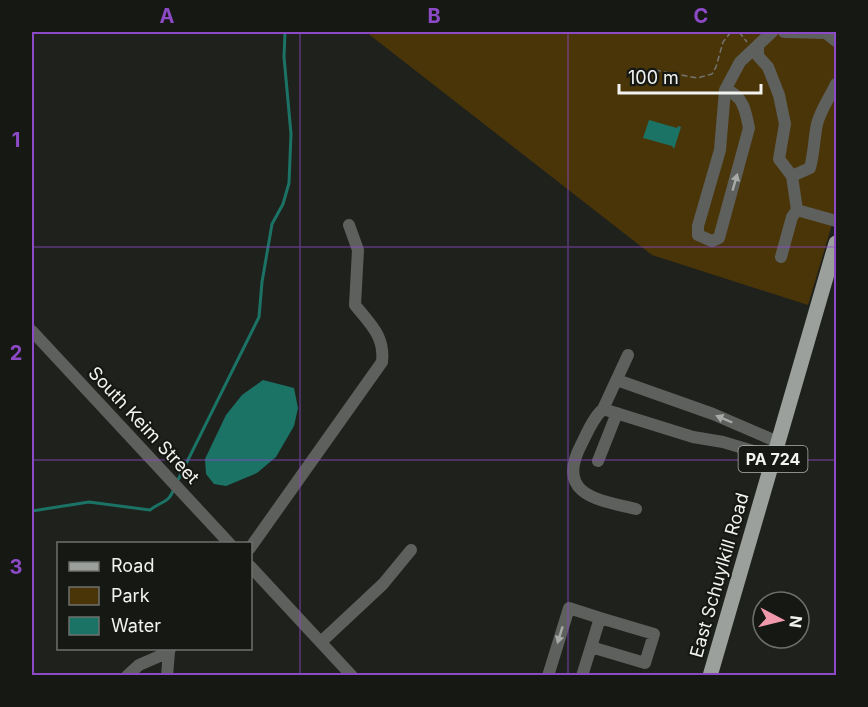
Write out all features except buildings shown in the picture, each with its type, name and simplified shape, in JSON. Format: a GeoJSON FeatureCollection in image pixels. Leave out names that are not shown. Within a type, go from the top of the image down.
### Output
{"type":"FeatureCollection","features":[{"type":"Feature","properties":{"kind":"main road","name":"East Schuylkill Road"},"geometry":{"type":"LineString","coordinates":[[710,675],[773,458],[831,280],[837,243]]}},
{"type":"Feature","properties":{"kind":"street"},"geometry":{"type":"LineString","coordinates":[[725,90],[733,92],[740,99],[746,112],[749,128],[718,238],[712,240],[698,235],[698,226],[720,150],[725,90],[740,62],[772,32]]}},
{"type":"Feature","properties":{"kind":"street"},"geometry":{"type":"LineString","coordinates":[[784,32],[826,33],[837,41]]}},
{"type":"Feature","properties":{"kind":"street"},"geometry":{"type":"LineString","coordinates":[[758,45],[758,56],[768,67],[785,124],[779,159],[784,169],[792,176],[796,210],[781,257]]}},
{"type":"Feature","properties":{"kind":"street"},"geometry":{"type":"LineString","coordinates":[[792,176],[810,168],[822,110],[837,84]]}},
{"type":"Feature","properties":{"kind":"street"},"geometry":{"type":"LineString","coordinates":[[796,210],[837,221]]}},
{"type":"Feature","properties":{"kind":"street"},"geometry":{"type":"LineString","coordinates":[[252,545],[382,362],[383,349],[376,331],[355,305],[358,250],[349,225]]}},
{"type":"Feature","properties":{"kind":"street","name":"South Keim Street"},"geometry":{"type":"LineString","coordinates":[[32,331],[229,542]]}},
{"type":"Feature","properties":{"kind":"street"},"geometry":{"type":"LineString","coordinates":[[628,355],[603,409],[594,419],[573,464],[576,486],[587,495],[636,509]]}},
{"type":"Feature","properties":{"kind":"street"},"geometry":{"type":"LineString","coordinates":[[617,380],[712,414],[778,442]]}},
{"type":"Feature","properties":{"kind":"street"},"geometry":{"type":"LineString","coordinates":[[603,409],[693,437],[723,442],[773,458]]}},
{"type":"Feature","properties":{"kind":"street"},"geometry":{"type":"LineString","coordinates":[[598,461],[616,413]]}},
{"type":"Feature","properties":{"kind":"street"},"geometry":{"type":"LineString","coordinates":[[321,642],[383,584],[411,550]]}},
{"type":"Feature","properties":{"kind":"street"},"geometry":{"type":"LineString","coordinates":[[252,568],[351,675]]}},
{"type":"Feature","properties":{"kind":"street"},"geometry":{"type":"LineString","coordinates":[[548,675],[568,608],[654,634],[645,663],[591,647]]}},
{"type":"Feature","properties":{"kind":"street"},"geometry":{"type":"LineString","coordinates":[[582,675],[600,618]]}},
{"type":"Feature","properties":{"kind":"street"},"geometry":{"type":"LineString","coordinates":[[127,675],[139,665],[170,650]]}},
{"type":"Feature","properties":{"kind":"street"},"geometry":{"type":"LineString","coordinates":[[167,675],[170,650]]}},
{"type":"Feature","properties":{"kind":"path"},"geometry":{"type":"LineString","coordinates":[[655,70],[697,78],[712,74],[723,42],[731,32]]}},
{"type":"Feature","properties":{"kind":"green space"},"geometry":{"type":"Polygon","coordinates":[[[366,32],[836,32],[836,211],[808,305],[652,255],[366,32]]]}},
{"type":"Feature","properties":{"kind":"water"},"geometry":{"type":"Polygon","coordinates":[[[649,120],[677,128],[681,127],[674,149],[672,146],[643,138],[649,120]]]}},
{"type":"Feature","properties":{"kind":"water"},"geometry":{"type":"Polygon","coordinates":[[[263,380],[294,388],[298,408],[294,426],[276,457],[257,473],[226,486],[214,484],[206,474],[205,459],[226,415],[242,395],[263,380]]]}},
{"type":"Feature","properties":{"kind":"waterway"},"geometry":{"type":"LineString","coordinates":[[177,482],[259,317],[262,282],[272,224],[283,204],[289,183],[291,134],[284,57],[285,32]]}},
{"type":"Feature","properties":{"kind":"waterway"},"geometry":{"type":"LineString","coordinates":[[32,511],[89,502],[150,510],[167,500],[174,488]]}}]}
